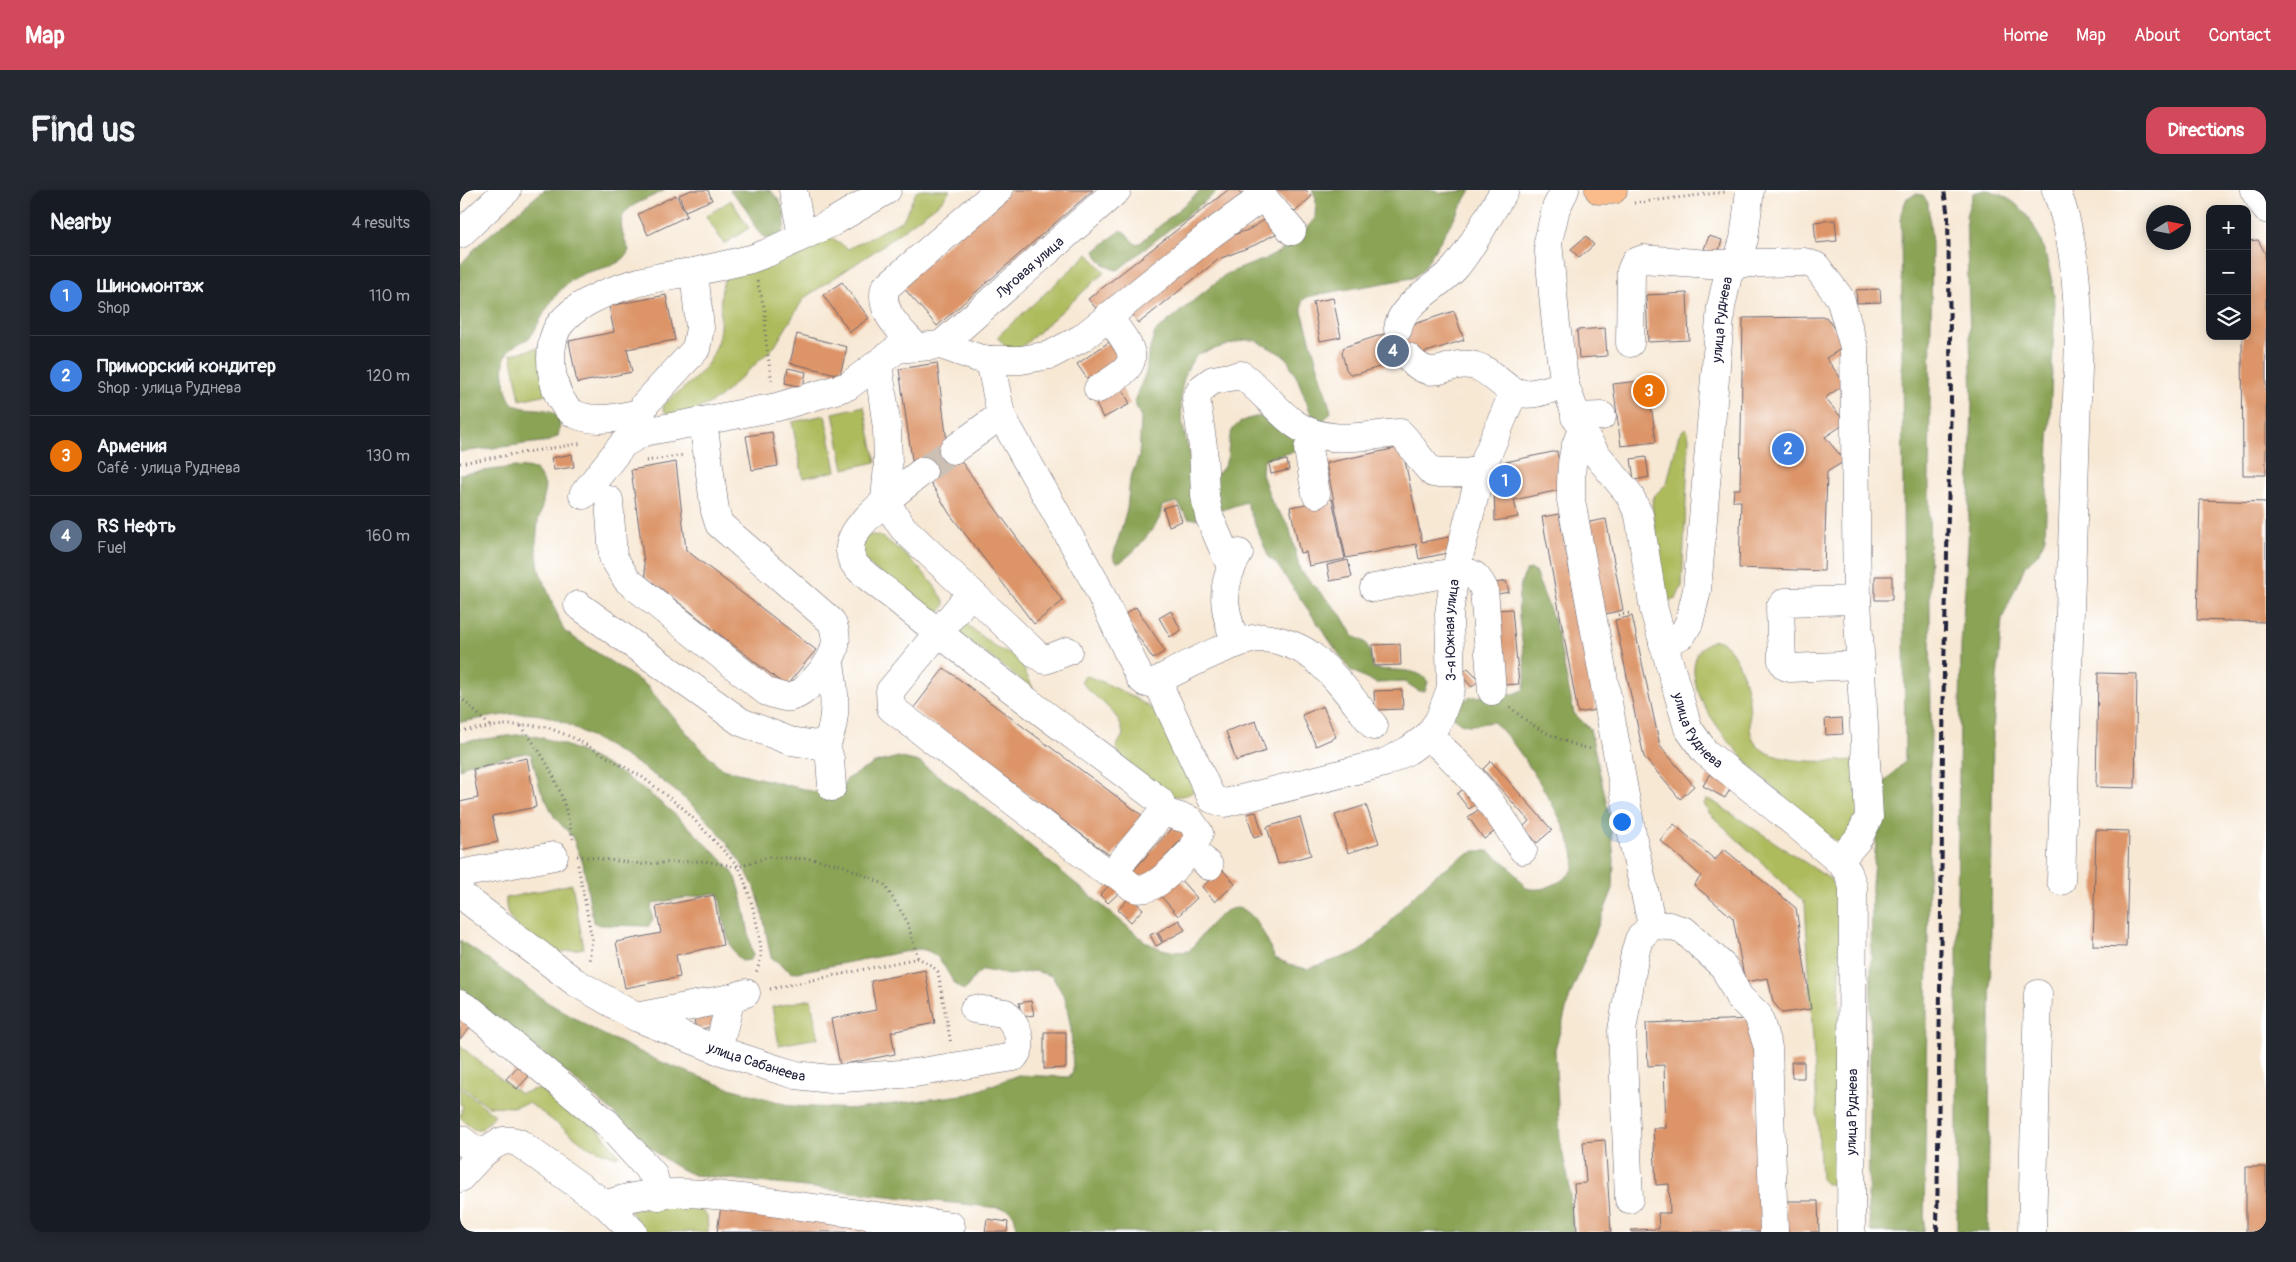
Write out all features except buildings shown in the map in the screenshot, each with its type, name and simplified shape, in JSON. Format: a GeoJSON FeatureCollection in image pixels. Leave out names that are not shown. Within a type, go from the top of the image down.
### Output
{"type":"FeatureCollection","features":[{"type":"Feature","properties":{"kind":"main road"},"geometry":{"type":"LineString","coordinates":[[1598,190],[1617,195]]}},
{"type":"Feature","properties":{"kind":"street"},"geometry":{"type":"LineString","coordinates":[[460,234],[506,190]]}},
{"type":"Feature","properties":{"kind":"street"},"geometry":{"type":"LineString","coordinates":[[793,190],[802,235]]}},
{"type":"Feature","properties":{"kind":"street"},"geometry":{"type":"LineString","coordinates":[[887,190],[833,222],[751,259],[694,272],[626,284],[574,311],[560,323],[552,339],[550,358],[556,388],[565,406],[580,416],[642,423],[703,421],[777,406],[848,386],[858,381],[897,349],[928,345],[990,360],[1021,360],[1050,355],[1082,338],[1259,193],[1292,231]]}},
{"type":"Feature","properties":{"kind":"street"},"geometry":{"type":"LineString","coordinates":[[928,345],[886,311],[883,298],[885,288],[999,190]]}},
{"type":"Feature","properties":{"kind":"street","name":"Луговая улица"},"geometry":{"type":"LineString","coordinates":[[928,345],[1117,190]]}},
{"type":"Feature","properties":{"kind":"street"},"geometry":{"type":"LineString","coordinates":[[1398,329],[1401,317],[1409,308],[1455,268],[1505,190]]}},
{"type":"Feature","properties":{"kind":"street"},"geometry":{"type":"LineString","coordinates":[[1565,190],[1556,208],[1548,242],[1556,325],[1565,385],[1586,421],[1596,454],[1629,494],[1639,515],[1654,610],[1663,643]]}},
{"type":"Feature","properties":{"kind":"street"},"geometry":{"type":"LineString","coordinates":[[2056,190],[2065,212],[2077,288],[2078,338],[2060,881]]}},
{"type":"Feature","properties":{"kind":"street"},"geometry":{"type":"LineString","coordinates":[[2254,190],[2266,208]]}},
{"type":"Feature","properties":{"kind":"street","name":"улица Руднева"},"geometry":{"type":"LineString","coordinates":[[1742,191],[1744,239],[1737,262],[1727,280],[1721,307],[1694,611],[1682,635],[1663,643],[1688,728],[1705,752],[1798,825],[1839,861],[1848,872],[1853,887],[1851,1232]]}},
{"type":"Feature","properties":{"kind":"street"},"geometry":{"type":"LineString","coordinates":[[1630,343],[1632,271],[1635,262],[1643,259],[1709,264],[1788,261],[1816,266],[1840,298],[1844,307],[1854,347],[1857,600],[1869,817],[1858,839],[1839,861]]}},
{"type":"Feature","properties":{"kind":"street"},"geometry":{"type":"LineString","coordinates":[[694,272],[700,328],[696,349],[645,404],[642,423],[623,444],[596,498],[613,557],[627,580],[767,692],[791,697],[803,692],[830,663]]}},
{"type":"Feature","properties":{"kind":"street"},"geometry":{"type":"LineString","coordinates":[[1098,388],[1123,374],[1129,367],[1132,359],[1129,346],[1108,316]]}},
{"type":"Feature","properties":{"kind":"street"},"geometry":{"type":"LineString","coordinates":[[1408,357],[1415,365],[1429,372],[1475,366],[1520,393],[1532,393],[1565,385]]}},
{"type":"Feature","properties":{"kind":"street"},"geometry":{"type":"LineString","coordinates":[[990,360],[1001,415],[1095,582],[1140,678],[1146,683],[1157,681],[1236,644],[1262,638],[1287,643],[1312,656],[1340,685],[1374,726]]}},
{"type":"Feature","properties":{"kind":"street"},"geometry":{"type":"LineString","coordinates":[[878,363],[887,428],[888,464],[884,501],[903,528],[1036,654],[1045,660],[1068,651]]}},
{"type":"Feature","properties":{"kind":"street"},"geometry":{"type":"LineString","coordinates":[[1236,644],[1230,629],[1224,600],[1226,578],[1235,560],[1210,516],[1205,496],[1203,447],[1196,398],[1202,388],[1213,380],[1241,375],[1258,386],[1296,424],[1321,437],[1341,438],[1400,433],[1409,443],[1419,460],[1434,472],[1466,473],[1481,470]]}},
{"type":"Feature","properties":{"kind":"street","name":"3-я Южная улица"},"geometry":{"type":"LineString","coordinates":[[1157,681],[1212,799],[1225,803],[1384,763],[1409,750],[1428,736],[1439,720],[1451,688],[1449,614],[1454,573],[1481,470],[1514,391]]}},
{"type":"Feature","properties":{"kind":"street"},"geometry":{"type":"LineString","coordinates":[[953,450],[1001,415]]}},
{"type":"Feature","properties":{"kind":"street"},"geometry":{"type":"LineString","coordinates":[[578,605],[741,722],[790,741],[818,745],[824,742],[831,733],[835,714],[830,663],[836,635],[831,621],[719,524],[715,511],[703,421]]}},
{"type":"Feature","properties":{"kind":"street"},"geometry":{"type":"LineString","coordinates":[[1586,421],[1574,445],[1571,500],[1617,754],[1652,926]]}},
{"type":"Feature","properties":{"kind":"street"},"geometry":{"type":"LineString","coordinates":[[1315,434],[1308,449],[1316,494]]}},
{"type":"Feature","properties":{"kind":"street"},"geometry":{"type":"LineString","coordinates":[[923,471],[884,501],[853,533],[850,544],[852,560],[938,633],[1160,801],[1163,812]]}},
{"type":"Feature","properties":{"kind":"street"},"geometry":{"type":"LineString","coordinates":[[1374,588],[1454,573],[1469,572],[1477,578],[1484,589],[1492,691]]}},
{"type":"Feature","properties":{"kind":"street"},"geometry":{"type":"LineString","coordinates":[[971,593],[890,692],[891,708],[1105,871],[1114,872],[1134,887],[1143,890],[1154,886],[1201,857],[1199,834],[1190,820],[1163,812]]}},
{"type":"Feature","properties":{"kind":"street"},"geometry":{"type":"LineString","coordinates":[[1857,600],[1785,602],[1780,608],[1782,661],[1785,666],[1790,668],[1861,665]]}},
{"type":"Feature","properties":{"kind":"street"},"geometry":{"type":"LineString","coordinates":[[1428,736],[1455,760],[1498,810],[1523,850]]}},
{"type":"Feature","properties":{"kind":"street"},"geometry":{"type":"LineString","coordinates":[[824,742],[830,759],[832,787]]}},
{"type":"Feature","properties":{"kind":"street"},"geometry":{"type":"LineString","coordinates":[[1114,872],[1163,812]]}},
{"type":"Feature","properties":{"kind":"street"},"geometry":{"type":"LineString","coordinates":[[460,874],[565,856]]}},
{"type":"Feature","properties":{"kind":"street","name":"улица Сабанеева"},"geometry":{"type":"LineString","coordinates":[[460,894],[575,982],[636,1017],[718,1050],[796,1075],[830,1079],[915,1072],[1014,1057],[1018,1051],[1018,1033],[1014,1024],[1005,1013],[974,1009]]}},
{"type":"Feature","properties":{"kind":"street"},"geometry":{"type":"LineString","coordinates":[[1629,1199],[1622,1031],[1635,953],[1639,940],[1652,926],[1669,926],[1686,931],[1724,967],[1739,997],[1758,1015],[1768,1048],[1774,1232]]}},
{"type":"Feature","properties":{"kind":"street"},"geometry":{"type":"LineString","coordinates":[[2032,1232],[2038,994]]}},
{"type":"Feature","properties":{"kind":"street"},"geometry":{"type":"LineString","coordinates":[[636,1017],[749,996]]}},
{"type":"Feature","properties":{"kind":"street"},"geometry":{"type":"LineString","coordinates":[[718,1050],[749,996]]}},
{"type":"Feature","properties":{"kind":"street"},"geometry":{"type":"LineString","coordinates":[[460,1004],[472,1011],[606,1122],[653,1174],[659,1196]]}},
{"type":"Feature","properties":{"kind":"street"},"geometry":{"type":"LineString","coordinates":[[460,1178],[470,1147],[510,1139],[520,1142],[606,1205],[633,1232]]}},
{"type":"Feature","properties":{"kind":"street"},"geometry":{"type":"LineString","coordinates":[[606,1205],[625,1199],[700,1193],[951,1226]]}},
{"type":"Feature","properties":{"kind":"path"},"geometry":{"type":"LineString","coordinates":[[1617,195],[1742,191]]}},
{"type":"Feature","properties":{"kind":"path"},"geometry":{"type":"LineString","coordinates":[[751,259],[765,311],[768,362],[777,406]]}},
{"type":"Feature","properties":{"kind":"path"},"geometry":{"type":"LineString","coordinates":[[460,463],[588,442]]}},
{"type":"Feature","properties":{"kind":"path"},"geometry":{"type":"LineString","coordinates":[[638,462],[707,451]]}},
{"type":"Feature","properties":{"kind":"path"},"geometry":{"type":"LineString","coordinates":[[1592,620],[1654,610]]}},
{"type":"Feature","properties":{"kind":"path"},"geometry":{"type":"LineString","coordinates":[[1492,691],[1530,725],[1577,746],[1617,754]]}},
{"type":"Feature","properties":{"kind":"path"},"geometry":{"type":"LineString","coordinates":[[460,697],[491,727]]}},
{"type":"Feature","properties":{"kind":"path"},"geometry":{"type":"LineString","coordinates":[[521,725],[555,775],[567,812],[565,856],[592,939],[590,959],[584,976],[575,982]]}},
{"type":"Feature","properties":{"kind":"path"},"geometry":{"type":"LineString","coordinates":[[460,731],[521,725],[547,727],[569,736],[642,777],[684,810],[739,867],[748,889],[761,955]]}},
{"type":"Feature","properties":{"kind":"path"},"geometry":{"type":"LineString","coordinates":[[565,856],[642,864],[704,861],[739,867],[768,857],[813,859],[862,872],[884,884],[895,899],[907,921],[918,958]]}},
{"type":"Feature","properties":{"kind":"path"},"geometry":{"type":"LineString","coordinates":[[749,996],[768,989],[918,958],[931,965],[938,972],[955,1066]]}},
{"type":"Feature","properties":{"kind":"green space"},"geometry":{"type":"Polygon","coordinates":[[[544,190],[665,190],[633,206],[623,217],[621,225],[623,236],[629,250],[626,256],[616,263],[583,274],[569,282],[553,299],[531,335],[510,349],[506,355],[504,375],[509,398],[515,405],[553,412],[558,417],[560,424],[558,436],[550,441],[460,452],[460,265],[481,242],[544,190]]]}},
{"type":"Feature","properties":{"kind":"green space"},"geometry":{"type":"Polygon","coordinates":[[[730,190],[770,190],[785,214],[783,232],[770,240],[760,234],[744,206],[730,190]]]}},
{"type":"Feature","properties":{"kind":"green space"},"geometry":{"type":"Polygon","coordinates":[[[917,190],[950,190],[942,201],[878,249],[804,298],[775,346],[719,398],[695,411],[670,416],[663,410],[664,404],[701,372],[714,353],[720,328],[721,296],[725,277],[829,238],[834,239],[848,249],[903,220],[917,190]]]}},
{"type":"Feature","properties":{"kind":"green space"},"geometry":{"type":"Polygon","coordinates":[[[1201,190],[1219,190],[1118,270],[1107,266],[1098,258],[1095,251],[1121,230],[1135,244],[1140,243],[1201,190]]]}},
{"type":"Feature","properties":{"kind":"green space"},"geometry":{"type":"Polygon","coordinates":[[[1312,190],[1435,190],[1441,193],[1471,190],[1422,271],[1412,278],[1321,294],[1307,297],[1302,301],[1302,311],[1331,412],[1323,421],[1311,414],[1298,380],[1286,357],[1255,340],[1244,340],[1198,354],[1189,366],[1181,394],[1181,409],[1186,439],[1194,468],[1214,476],[1222,469],[1227,460],[1231,434],[1236,426],[1245,420],[1261,416],[1293,437],[1297,446],[1293,452],[1267,458],[1263,462],[1262,474],[1272,503],[1289,526],[1300,570],[1341,615],[1353,636],[1365,642],[1369,649],[1373,668],[1418,674],[1428,682],[1425,691],[1419,691],[1405,682],[1376,683],[1350,670],[1275,562],[1269,558],[1246,502],[1195,519],[1188,518],[1177,502],[1162,506],[1157,522],[1134,551],[1122,561],[1117,562],[1113,557],[1127,509],[1130,479],[1139,456],[1141,418],[1134,401],[1146,373],[1148,355],[1155,332],[1226,274],[1270,257],[1295,242],[1315,218],[1316,198],[1312,190]]]}},
{"type":"Feature","properties":{"kind":"green space"},"geometry":{"type":"Polygon","coordinates":[[[1985,190],[2003,196],[2016,204],[2026,214],[2041,241],[2050,271],[2055,300],[2045,538],[2038,554],[2025,566],[2002,619],[1993,729],[1988,1232],[1957,1232],[1957,900],[1961,645],[1968,544],[1972,400],[1966,216],[1973,193],[1985,190]]]}},
{"type":"Feature","properties":{"kind":"green space"},"geometry":{"type":"Polygon","coordinates":[[[1916,194],[1923,195],[1928,203],[1932,244],[1929,484],[1931,726],[1924,1232],[1871,1232],[1868,1210],[1872,884],[1881,789],[1886,780],[1905,761],[1901,213],[1907,198],[1916,194]]]}},
{"type":"Feature","properties":{"kind":"green space"},"geometry":{"type":"Polygon","coordinates":[[[731,200],[749,228],[724,244],[706,216],[731,200]]]}},
{"type":"Feature","properties":{"kind":"green space"},"geometry":{"type":"Polygon","coordinates":[[[1088,254],[1105,272],[1013,355],[997,337],[1088,254]]]}},
{"type":"Feature","properties":{"kind":"green space"},"geometry":{"type":"Polygon","coordinates":[[[538,348],[547,394],[520,400],[511,354],[538,348]]]}},
{"type":"Feature","properties":{"kind":"green space"},"geometry":{"type":"Polygon","coordinates":[[[864,406],[876,462],[844,469],[833,413],[864,406]]]}},
{"type":"Feature","properties":{"kind":"green space"},"geometry":{"type":"Polygon","coordinates":[[[825,415],[836,471],[803,478],[792,422],[825,415]]]}},
{"type":"Feature","properties":{"kind":"green space"},"geometry":{"type":"Polygon","coordinates":[[[1685,428],[1689,439],[1682,586],[1676,599],[1669,601],[1663,595],[1652,505],[1653,497],[1667,483],[1679,434],[1685,428]]]}},
{"type":"Feature","properties":{"kind":"green space"},"geometry":{"type":"Polygon","coordinates":[[[514,467],[536,469],[545,485],[538,521],[536,546],[539,570],[564,631],[646,685],[694,741],[722,769],[828,795],[839,790],[848,778],[875,763],[898,757],[919,762],[992,814],[1146,942],[1167,950],[1189,951],[1209,926],[1223,913],[1233,908],[1242,909],[1256,921],[1275,958],[1307,969],[1359,952],[1383,931],[1405,904],[1434,876],[1462,857],[1475,851],[1488,851],[1508,865],[1526,888],[1539,889],[1547,887],[1559,882],[1572,871],[1574,866],[1573,853],[1567,835],[1544,790],[1516,747],[1493,722],[1475,725],[1464,724],[1455,719],[1452,713],[1458,704],[1465,699],[1505,695],[1524,689],[1525,675],[1519,597],[1521,583],[1527,570],[1531,569],[1535,572],[1555,623],[1574,713],[1590,729],[1610,818],[1614,860],[1613,889],[1570,996],[1555,1049],[1560,1141],[1569,1183],[1573,1232],[1018,1232],[1014,1215],[1008,1209],[694,1175],[668,1162],[590,1092],[460,987],[460,940],[547,1002],[598,1032],[659,1061],[726,1087],[792,1106],[856,1109],[969,1094],[1018,1075],[1069,1077],[1073,1071],[1071,1029],[1065,998],[1052,976],[1035,971],[1009,975],[983,970],[976,975],[965,990],[959,988],[934,954],[919,949],[792,973],[771,957],[757,895],[741,862],[707,819],[665,783],[619,753],[557,719],[532,714],[514,714],[460,722],[460,474],[514,467]]]}},
{"type":"Feature","properties":{"kind":"green space"},"geometry":{"type":"Polygon","coordinates":[[[870,535],[879,536],[898,549],[919,568],[937,589],[945,606],[936,616],[867,563],[862,551],[865,537],[870,535]]]}},
{"type":"Feature","properties":{"kind":"green space"},"geometry":{"type":"Polygon","coordinates":[[[962,623],[965,623],[997,648],[1018,657],[1034,690],[957,632],[962,623]]]}},
{"type":"Feature","properties":{"kind":"green space"},"geometry":{"type":"Polygon","coordinates":[[[1715,640],[1722,642],[1729,648],[1739,665],[1748,694],[1751,734],[1755,743],[1763,750],[1787,759],[1816,761],[1853,760],[1862,812],[1844,847],[1777,792],[1729,741],[1710,715],[1698,690],[1694,668],[1696,658],[1702,647],[1715,640]]]}},
{"type":"Feature","properties":{"kind":"green space"},"geometry":{"type":"Polygon","coordinates":[[[1086,676],[1124,692],[1145,704],[1159,715],[1195,790],[1192,793],[1167,796],[1117,752],[1116,747],[1123,735],[1121,726],[1113,712],[1082,683],[1082,679],[1086,676]]]}},
{"type":"Feature","properties":{"kind":"green space"},"geometry":{"type":"Polygon","coordinates":[[[524,734],[574,749],[622,775],[667,808],[726,864],[736,878],[744,905],[753,956],[750,960],[742,961],[732,948],[726,931],[719,895],[716,893],[654,903],[651,908],[653,920],[649,926],[600,925],[593,922],[583,863],[572,836],[555,818],[540,788],[531,754],[526,753],[467,764],[460,770],[460,742],[524,734]]]}},
{"type":"Feature","properties":{"kind":"green space"},"geometry":{"type":"Polygon","coordinates":[[[1706,800],[1711,800],[1830,879],[1839,893],[1839,1170],[1833,1184],[1826,1184],[1821,1179],[1805,903],[1709,813],[1704,804],[1706,800]]]}},
{"type":"Feature","properties":{"kind":"green space"},"geometry":{"type":"Polygon","coordinates":[[[572,884],[584,948],[555,953],[529,937],[509,917],[506,908],[506,898],[572,884]]]}},
{"type":"Feature","properties":{"kind":"green space"},"geometry":{"type":"Polygon","coordinates":[[[811,999],[818,1038],[779,1045],[772,1007],[811,999]]]}},
{"type":"Feature","properties":{"kind":"green space"},"geometry":{"type":"Polygon","coordinates":[[[460,1046],[520,1094],[535,1089],[548,1091],[600,1131],[619,1155],[616,1157],[587,1146],[529,1103],[512,1107],[488,1106],[460,1085],[460,1046]]]}},
{"type":"Feature","properties":{"kind":"green space"},"geometry":{"type":"Polygon","coordinates":[[[460,1087],[495,1115],[482,1129],[473,1129],[460,1117],[463,1106],[460,1104],[460,1087]]]}},
{"type":"Feature","properties":{"kind":"green space"},"geometry":{"type":"Polygon","coordinates":[[[688,1206],[707,1215],[708,1232],[642,1232],[629,1208],[688,1206]]]}},
{"type":"Feature","properties":{"kind":"tunnel"},"geometry":{"type":"LineString","coordinates":[[923,471],[953,450]]}},
{"type":"Feature","properties":{"kind":"railway"},"geometry":{"type":"LineString","coordinates":[[1937,1232],[1944,669],[1951,399],[1948,217],[1944,190]]}},
{"type":"Feature","properties":{"kind":"place","name":"RS Нефть"},"geometry":{"type":"Point","coordinates":[1393,351]}},
{"type":"Feature","properties":{"kind":"place","name":"Армения"},"geometry":{"type":"Point","coordinates":[1649,391]}},
{"type":"Feature","properties":{"kind":"place","name":"Приморский кондитер"},"geometry":{"type":"Point","coordinates":[1788,449]}},
{"type":"Feature","properties":{"kind":"place","name":"Шиномонтаж"},"geometry":{"type":"Point","coordinates":[1505,481]}}]}
